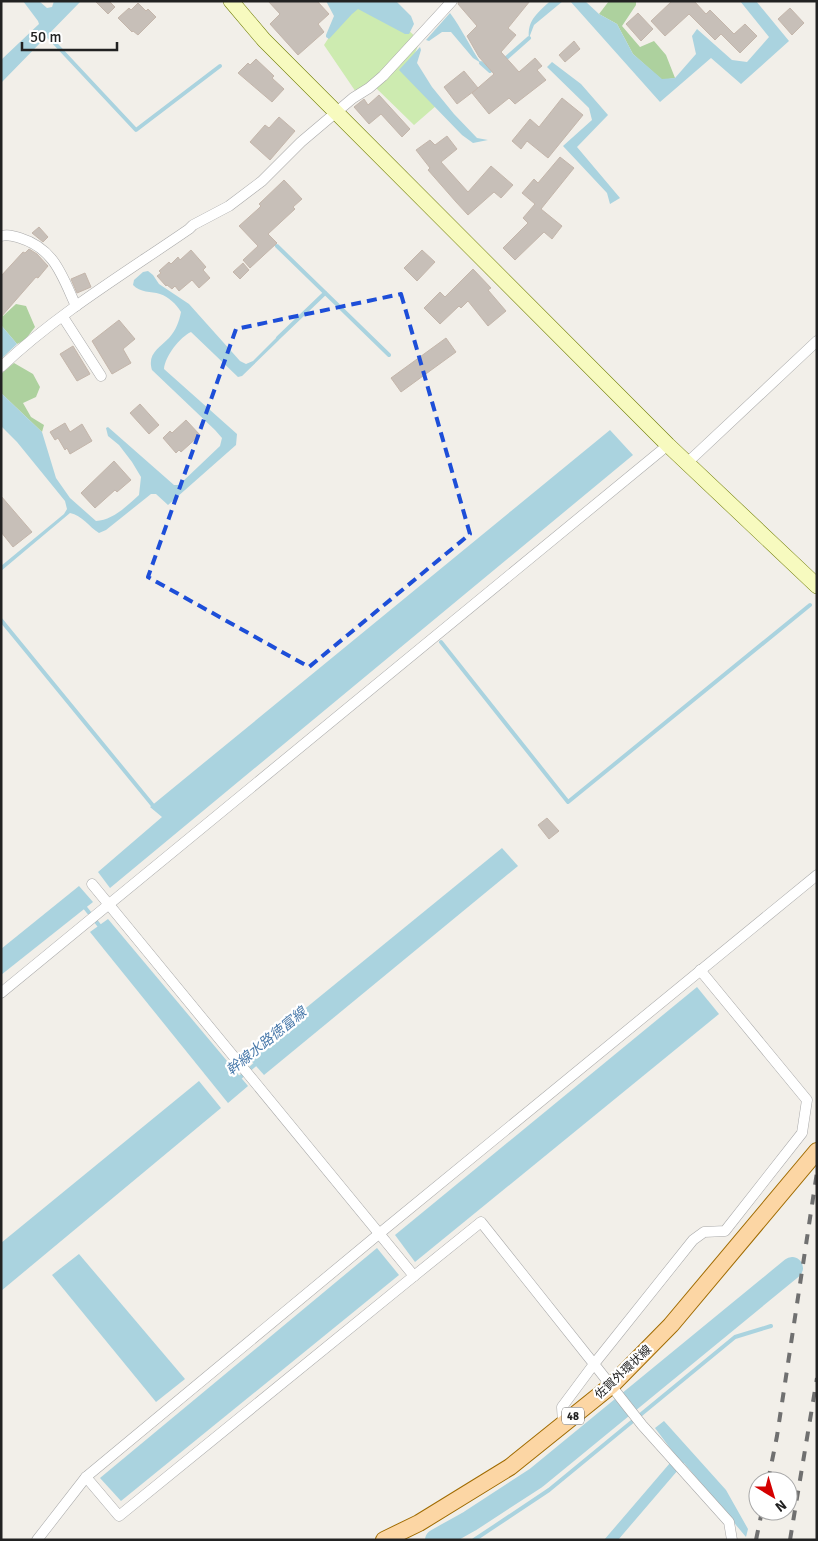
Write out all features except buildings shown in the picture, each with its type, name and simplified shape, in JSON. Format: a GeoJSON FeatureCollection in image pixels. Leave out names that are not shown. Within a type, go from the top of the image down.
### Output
{"type":"FeatureCollection","features":[{"type":"Feature","properties":{"kind":"main road","name":"佐賀外環状線"},"geometry":{"type":"LineString","coordinates":[[384,1540],[419,1523],[510,1467],[563,1424],[615,1390],[817,1151]]}},
{"type":"Feature","properties":{"kind":"street"},"geometry":{"type":"LineString","coordinates":[[231,1],[264,40],[668,445],[817,586]]}},
{"type":"Feature","properties":{"kind":"street"},"geometry":{"type":"LineString","coordinates":[[1,367],[21,348],[76,306],[189,229],[193,224],[229,206],[262,181],[301,142],[353,98],[383,76],[452,1]]}},
{"type":"Feature","properties":{"kind":"street"},"geometry":{"type":"LineString","coordinates":[[1,236],[7,234],[32,242],[50,256],[76,306]]}},
{"type":"Feature","properties":{"kind":"street"},"geometry":{"type":"LineString","coordinates":[[63,317],[101,376]]}},
{"type":"Feature","properties":{"kind":"street"},"geometry":{"type":"LineString","coordinates":[[687,463],[817,341]]}},
{"type":"Feature","properties":{"kind":"street"},"geometry":{"type":"LineString","coordinates":[[1,993],[668,445]]}},
{"type":"Feature","properties":{"kind":"street"},"geometry":{"type":"LineString","coordinates":[[37,1540],[86,1477],[817,875]]}},
{"type":"Feature","properties":{"kind":"street"},"geometry":{"type":"LineString","coordinates":[[92,884],[414,1276]]}},
{"type":"Feature","properties":{"kind":"street"},"geometry":{"type":"LineString","coordinates":[[563,1424],[562,1407],[693,1240],[704,1232],[726,1231],[802,1133],[807,1100],[700,970]]}},
{"type":"Feature","properties":{"kind":"street"},"geometry":{"type":"LineString","coordinates":[[86,1477],[119,1516],[480,1222],[642,1425],[728,1522],[732,1540]]}},
{"type":"Feature","properties":{"kind":"highlighted area"},"geometry":{"type":"Polygon","coordinates":[[[401,294],[470,534],[309,667],[148,577],[236,329],[401,294]]]}},
{"type":"Feature","properties":{"kind":"green space"},"geometry":{"type":"Polygon","coordinates":[[[377,1],[420,41],[408,70],[437,105],[414,125],[376,88],[360,98],[324,45],[346,11],[377,1]]]}},
{"type":"Feature","properties":{"kind":"green space"},"geometry":{"type":"Polygon","coordinates":[[[609,1],[636,1],[636,5],[622,26],[640,47],[654,41],[666,55],[675,78],[662,80],[633,54],[617,24],[599,14],[609,1]]]}},
{"type":"Feature","properties":{"kind":"green space"},"geometry":{"type":"Polygon","coordinates":[[[16,304],[26,306],[35,327],[25,340],[17,344],[1,325],[1,314],[3,316],[16,304]]]}},
{"type":"Feature","properties":{"kind":"green space"},"geometry":{"type":"Polygon","coordinates":[[[14,363],[33,374],[40,387],[36,397],[23,403],[31,417],[44,425],[42,432],[1,393],[1,374],[14,363]]]}},
{"type":"Feature","properties":{"kind":"water"},"geometry":{"type":"Polygon","coordinates":[[[23,1],[39,1],[47,8],[52,7],[54,1],[81,1],[1,83],[1,60],[39,24],[23,1]]]}},
{"type":"Feature","properties":{"kind":"water"},"geometry":{"type":"Polygon","coordinates":[[[326,1],[396,1],[411,16],[414,24],[409,34],[405,34],[358,9],[329,39],[326,35],[334,16],[326,1]]]}},
{"type":"Feature","properties":{"kind":"water"},"geometry":{"type":"Polygon","coordinates":[[[550,1],[563,1],[534,25],[529,38],[532,22],[550,1]]]}},
{"type":"Feature","properties":{"kind":"water"},"geometry":{"type":"Polygon","coordinates":[[[570,1],[585,1],[599,14],[617,24],[633,54],[662,79],[675,78],[696,54],[692,36],[697,29],[732,60],[747,62],[769,37],[740,1],[756,1],[789,41],[741,84],[711,58],[660,102],[570,1]]]}},
{"type":"Feature","properties":{"kind":"water"},"geometry":{"type":"Polygon","coordinates":[[[450,13],[481,63],[473,58],[451,32],[442,32],[429,41],[426,40],[450,13]]]}},
{"type":"Feature","properties":{"kind":"water"},"geometry":{"type":"Polygon","coordinates":[[[420,47],[421,50],[417,63],[432,87],[477,138],[488,140],[473,143],[462,135],[399,70],[420,47]]]}},
{"type":"Feature","properties":{"kind":"water"},"geometry":{"type":"Polygon","coordinates":[[[552,62],[581,84],[608,115],[577,147],[620,198],[610,204],[607,193],[563,146],[592,120],[589,108],[547,67],[552,62]]]}},
{"type":"Feature","properties":{"kind":"water"},"geometry":{"type":"Polygon","coordinates":[[[148,271],[159,284],[189,304],[240,361],[246,364],[253,361],[277,337],[279,340],[242,376],[238,377],[191,332],[178,342],[167,358],[164,369],[237,434],[236,445],[168,505],[156,494],[151,494],[106,530],[99,533],[78,516],[70,513],[1,571],[1,566],[64,514],[67,509],[65,501],[17,442],[1,426],[1,393],[42,432],[56,478],[70,498],[96,521],[114,515],[139,495],[141,477],[119,445],[108,436],[106,428],[108,427],[174,485],[179,485],[220,446],[222,438],[215,430],[152,370],[151,360],[153,355],[174,332],[181,312],[166,297],[157,293],[142,291],[133,285],[134,280],[143,272],[148,271]]]}},
{"type":"Feature","properties":{"kind":"water"},"geometry":{"type":"Polygon","coordinates":[[[1,325],[17,344],[1,359],[1,325]]]}},
{"type":"Feature","properties":{"kind":"water"},"geometry":{"type":"Polygon","coordinates":[[[610,430],[633,455],[110,888],[98,872],[162,817],[150,807],[610,430]]]}},
{"type":"Feature","properties":{"kind":"water"},"geometry":{"type":"Polygon","coordinates":[[[502,848],[518,866],[264,1075],[247,1056],[502,848]]]}},
{"type":"Feature","properties":{"kind":"water"},"geometry":{"type":"Polygon","coordinates":[[[79,886],[93,902],[1,975],[1,949],[79,886]]]}},
{"type":"Feature","properties":{"kind":"water"},"geometry":{"type":"Polygon","coordinates":[[[108,919],[248,1086],[228,1103],[90,932],[108,919]]]}},
{"type":"Feature","properties":{"kind":"water"},"geometry":{"type":"Polygon","coordinates":[[[697,987],[719,1014],[415,1262],[395,1235],[697,987]]]}},
{"type":"Feature","properties":{"kind":"water"},"geometry":{"type":"Polygon","coordinates":[[[199,1081],[221,1108],[1,1291],[1,1243],[199,1081]]]}},
{"type":"Feature","properties":{"kind":"water"},"geometry":{"type":"Polygon","coordinates":[[[377,1248],[399,1275],[121,1501],[100,1478],[377,1248]]]}},
{"type":"Feature","properties":{"kind":"water"},"geometry":{"type":"Polygon","coordinates":[[[79,1254],[185,1379],[156,1402],[52,1275],[79,1254]]]}},
{"type":"Feature","properties":{"kind":"water"},"geometry":{"type":"Polygon","coordinates":[[[664,1421],[726,1490],[748,1529],[746,1537],[684,1463],[618,1540],[604,1540],[676,1456],[655,1428],[664,1421]]]}},
{"type":"Feature","properties":{"kind":"waterway"},"geometry":{"type":"LineString","coordinates":[[48,36],[136,130],[220,66]]}},
{"type":"Feature","properties":{"kind":"waterway"},"geometry":{"type":"LineString","coordinates":[[504,60],[529,38]]}},
{"type":"Feature","properties":{"kind":"waterway"},"geometry":{"type":"LineString","coordinates":[[481,63],[490,71],[495,67]]}},
{"type":"Feature","properties":{"kind":"waterway"},"geometry":{"type":"LineString","coordinates":[[277,246],[389,355]]}},
{"type":"Feature","properties":{"kind":"waterway"},"geometry":{"type":"LineString","coordinates":[[278,338],[325,293]]}},
{"type":"Feature","properties":{"kind":"waterway"},"geometry":{"type":"LineString","coordinates":[[441,642],[568,802],[810,605]]}},
{"type":"Feature","properties":{"kind":"waterway"},"geometry":{"type":"LineString","coordinates":[[1,620],[155,808]]}},
{"type":"Feature","properties":{"kind":"waterway","name":"幹線水路徳富線"},"geometry":{"type":"LineString","coordinates":[[83,905],[102,929]]}},
{"type":"Feature","properties":{"kind":"waterway","name":"幹線水路徳富線"},"geometry":{"type":"LineString","coordinates":[[237,1080],[258,1062]]}},
{"type":"Feature","properties":{"kind":"waterway"},"geometry":{"type":"LineString","coordinates":[[436,1540],[470,1521],[536,1478],[792,1268]]}},
{"type":"Feature","properties":{"kind":"waterway"},"geometry":{"type":"LineString","coordinates":[[474,1540],[549,1490],[735,1337],[771,1326]]}},
{"type":"Feature","properties":{"kind":"railway"},"geometry":{"type":"LineString","coordinates":[[770,1471],[817,1172]]}},
{"type":"Feature","properties":{"kind":"railway"},"geometry":{"type":"LineString","coordinates":[[790,1540],[817,1378]]}},
{"type":"Feature","properties":{"kind":"railway"},"geometry":{"type":"LineString","coordinates":[[756,1540],[760,1521]]}}]}
